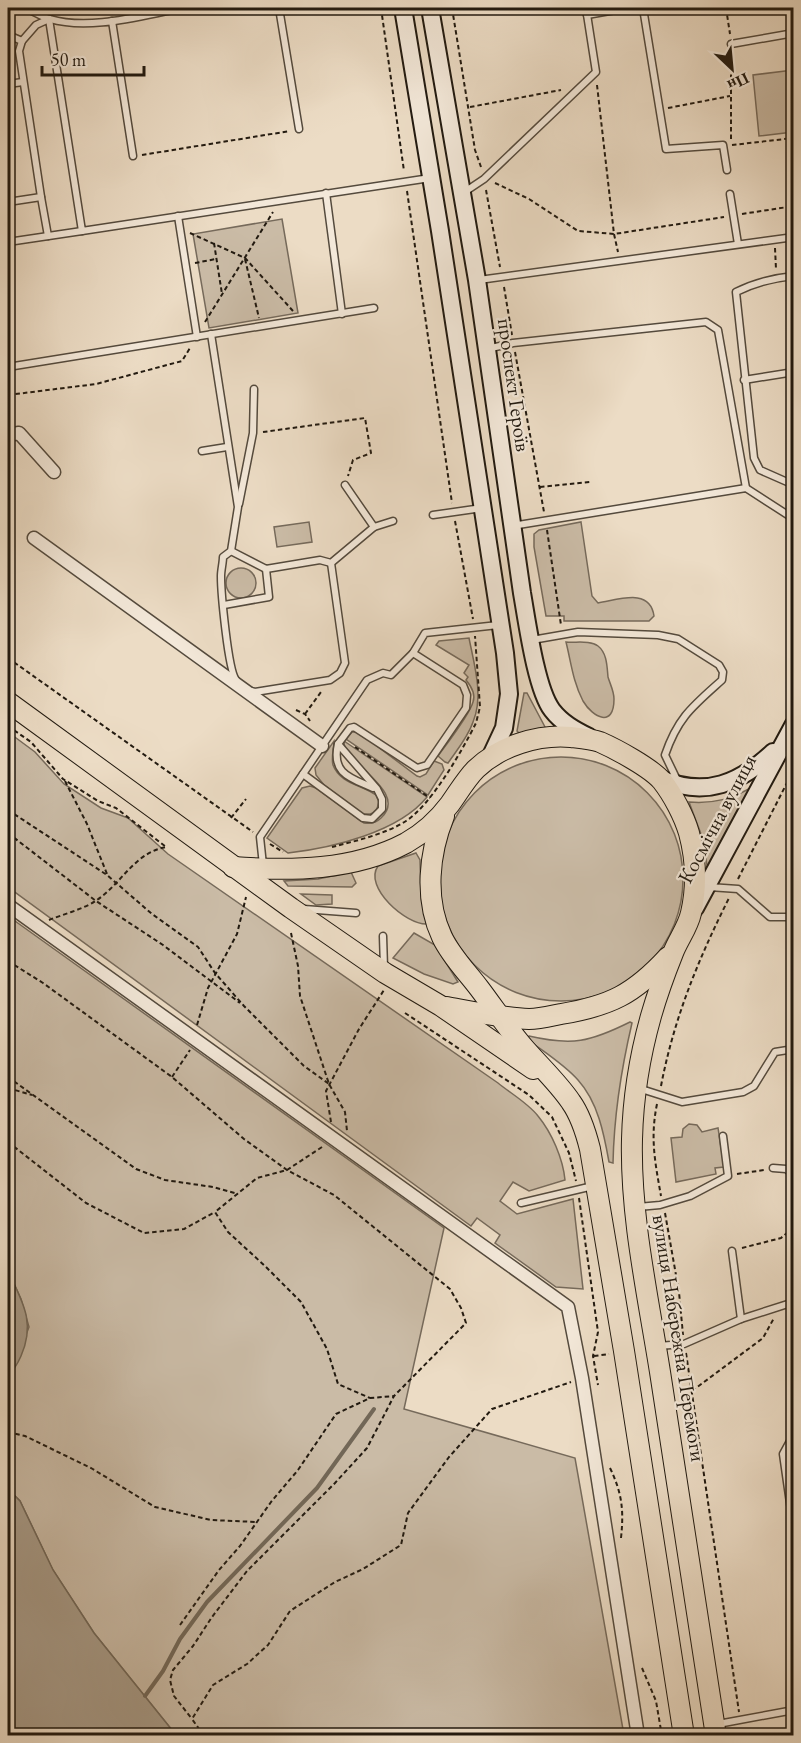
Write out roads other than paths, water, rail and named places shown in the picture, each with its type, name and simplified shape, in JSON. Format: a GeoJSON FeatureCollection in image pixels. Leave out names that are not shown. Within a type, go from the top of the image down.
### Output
{"type":"FeatureCollection","features":[{"type":"Feature","properties":{"kind":"main road"},"geometry":{"type":"LineString","coordinates":[[403,8],[501,624],[509,694],[504,728],[490,758]]}},
{"type":"Feature","properties":{"kind":"main road","name":"проспект Героїв"},"geometry":{"type":"LineString","coordinates":[[430,8],[477,280],[512,526],[540,680],[551,709],[570,728],[598,741]]}},
{"type":"Feature","properties":{"kind":"main road"},"geometry":{"type":"LineString","coordinates":[[431,178],[459,174]]}},
{"type":"Feature","properties":{"kind":"main road","name":"вулиця Набережна Перемоги"},"geometry":{"type":"LineString","coordinates":[[8,702],[233,867],[258,875],[362,860],[406,842],[426,829],[447,808],[474,770],[512,746],[540,738],[569,737],[598,741],[670,782],[688,831],[694,859],[695,888],[691,917],[674,950],[651,1015],[639,1067],[632,1137],[635,1208],[716,1730]]}},
{"type":"Feature","properties":{"kind":"main road","name":"Космічна вулиця"},"geometry":{"type":"LineString","coordinates":[[691,917],[794,724]]}},
{"type":"Feature","properties":{"kind":"main road","name":"Космічна вулиця"},"geometry":{"type":"LineString","coordinates":[[670,782],[713,788],[737,780],[754,770],[783,743]]}},
{"type":"Feature","properties":{"kind":"main road","name":"вулиця Набережна Перемоги"},"geometry":{"type":"LineString","coordinates":[[447,808],[435,838],[431,866],[435,916],[442,936],[462,970],[477,985],[519,1042],[571,1102],[584,1128],[597,1185],[684,1736]]}},
{"type":"Feature","properties":{"kind":"main road","name":"вулиця Набережна Перемоги"},"geometry":{"type":"LineString","coordinates":[[258,875],[291,908],[389,976],[441,1006],[556,1084]]}},
{"type":"Feature","properties":{"kind":"main road","name":"вулиця Набережна Перемоги"},"geometry":{"type":"LineString","coordinates":[[441,1006],[531,1019],[599,1007],[629,993],[649,978],[674,950]]}},
{"type":"Feature","properties":{"kind":"main road","name":"вулиця Набережна Перемоги"},"geometry":{"type":"LineString","coordinates":[[477,985],[498,999],[536,1012],[569,1013]]}},
{"type":"Feature","properties":{"kind":"street"},"geometry":{"type":"LineString","coordinates":[[8,435],[19,433],[54,472]]}},
{"type":"Feature","properties":{"kind":"street"},"geometry":{"type":"LineString","coordinates":[[34,538],[322,746]]}},
{"type":"Feature","properties":{"kind":"street"},"geometry":{"type":"LineString","coordinates":[[8,905],[568,1307],[582,1378],[638,1736]]}},
{"type":"Feature","properties":{"kind":"lane"},"geometry":{"type":"LineString","coordinates":[[25,8],[49,19],[73,23],[112,21],[183,8]]}},
{"type":"Feature","properties":{"kind":"lane"},"geometry":{"type":"LineString","coordinates":[[279,8],[299,129]]}},
{"type":"Feature","properties":{"kind":"lane"},"geometry":{"type":"LineString","coordinates":[[463,194],[484,178],[596,72],[587,11],[627,8]]}},
{"type":"Feature","properties":{"kind":"lane"},"geometry":{"type":"LineString","coordinates":[[643,8],[666,149],[723,145],[727,170]]}},
{"type":"Feature","properties":{"kind":"lane"},"geometry":{"type":"LineString","coordinates":[[48,236],[19,51],[22,41],[36,25],[49,19]]}},
{"type":"Feature","properties":{"kind":"lane"},"geometry":{"type":"LineString","coordinates":[[49,19],[82,231]]}},
{"type":"Feature","properties":{"kind":"lane"},"geometry":{"type":"LineString","coordinates":[[112,21],[133,156]]}},
{"type":"Feature","properties":{"kind":"lane"},"geometry":{"type":"LineString","coordinates":[[731,44],[794,33]]}},
{"type":"Feature","properties":{"kind":"lane"},"geometry":{"type":"LineString","coordinates":[[8,35],[22,41]]}},
{"type":"Feature","properties":{"kind":"lane"},"geometry":{"type":"LineString","coordinates":[[8,84],[23,82]]}},
{"type":"Feature","properties":{"kind":"lane"},"geometry":{"type":"LineString","coordinates":[[8,242],[431,178]]}},
{"type":"Feature","properties":{"kind":"lane"},"geometry":{"type":"LineString","coordinates":[[326,193],[342,314]]}},
{"type":"Feature","properties":{"kind":"lane"},"geometry":{"type":"LineString","coordinates":[[730,194],[738,244]]}},
{"type":"Feature","properties":{"kind":"lane"},"geometry":{"type":"LineString","coordinates":[[8,202],[41,197]]}},
{"type":"Feature","properties":{"kind":"lane"},"geometry":{"type":"LineString","coordinates":[[178,216],[197,337]]}},
{"type":"Feature","properties":{"kind":"lane"},"geometry":{"type":"LineString","coordinates":[[477,280],[794,237]]}},
{"type":"Feature","properties":{"kind":"lane"},"geometry":{"type":"LineString","coordinates":[[794,276],[777,278],[736,292],[754,458],[760,470],[794,485]]}},
{"type":"Feature","properties":{"kind":"lane"},"geometry":{"type":"LineString","coordinates":[[8,367],[374,308]]}},
{"type":"Feature","properties":{"kind":"lane"},"geometry":{"type":"LineString","coordinates":[[486,349],[513,343],[706,322],[718,330],[746,488]]}},
{"type":"Feature","properties":{"kind":"lane"},"geometry":{"type":"LineString","coordinates":[[211,334],[238,507]]}},
{"type":"Feature","properties":{"kind":"lane"},"geometry":{"type":"LineString","coordinates":[[744,380],[794,372]]}},
{"type":"Feature","properties":{"kind":"lane"},"geometry":{"type":"LineString","coordinates":[[254,389],[253,433],[231,551],[223,557],[221,575],[233,676],[242,687],[255,692],[330,680],[340,673],[345,663],[331,563]]}},
{"type":"Feature","properties":{"kind":"lane"},"geometry":{"type":"LineString","coordinates":[[202,451],[227,447]]}},
{"type":"Feature","properties":{"kind":"lane"},"geometry":{"type":"LineString","coordinates":[[345,485],[374,527]]}},
{"type":"Feature","properties":{"kind":"lane"},"geometry":{"type":"LineString","coordinates":[[512,526],[746,488],[794,519]]}},
{"type":"Feature","properties":{"kind":"lane"},"geometry":{"type":"LineString","coordinates":[[433,515],[483,508]]}},
{"type":"Feature","properties":{"kind":"lane"},"geometry":{"type":"LineString","coordinates":[[331,563],[374,527],[393,521]]}},
{"type":"Feature","properties":{"kind":"lane"},"geometry":{"type":"LineString","coordinates":[[231,551],[266,569],[320,560],[331,563]]}},
{"type":"Feature","properties":{"kind":"lane"},"geometry":{"type":"LineString","coordinates":[[224,605],[269,597],[266,569]]}},
{"type":"Feature","properties":{"kind":"lane"},"geometry":{"type":"LineString","coordinates":[[258,875],[260,837],[367,680],[383,673],[391,675],[413,653],[425,633],[501,624]]}},
{"type":"Feature","properties":{"kind":"lane"},"geometry":{"type":"LineString","coordinates":[[531,640],[578,632],[658,635],[678,639],[719,665],[723,672],[722,680],[680,720],[671,738],[665,755],[670,782]]}},
{"type":"Feature","properties":{"kind":"lane"},"geometry":{"type":"LineString","coordinates":[[377,789],[348,777],[338,765],[336,755],[340,741],[350,728],[354,727],[417,768],[427,765],[466,708],[467,695],[463,685],[413,653]]}},
{"type":"Feature","properties":{"kind":"lane"},"geometry":{"type":"LineString","coordinates":[[303,774],[363,818],[372,819],[382,809],[382,800],[377,789],[340,741]]}},
{"type":"Feature","properties":{"kind":"lane"},"geometry":{"type":"LineString","coordinates":[[705,887],[738,890],[770,917],[794,917]]}},
{"type":"Feature","properties":{"kind":"lane"},"geometry":{"type":"LineString","coordinates":[[291,908],[356,913]]}},
{"type":"Feature","properties":{"kind":"lane"},"geometry":{"type":"LineString","coordinates":[[383,936],[389,976]]}},
{"type":"Feature","properties":{"kind":"lane"},"geometry":{"type":"LineString","coordinates":[[636,1088],[682,1102],[743,1092],[754,1086],[775,1052],[794,1049]]}},
{"type":"Feature","properties":{"kind":"lane"},"geometry":{"type":"LineString","coordinates":[[635,1208],[663,1204],[690,1196],[728,1176],[723,1136]]}},
{"type":"Feature","properties":{"kind":"lane"},"geometry":{"type":"LineString","coordinates":[[773,1168],[786,1169],[794,1174]]}},
{"type":"Feature","properties":{"kind":"lane"},"geometry":{"type":"LineString","coordinates":[[521,1203],[597,1185]]}},
{"type":"Feature","properties":{"kind":"lane"},"geometry":{"type":"LineString","coordinates":[[732,1251],[741,1319]]}},
{"type":"Feature","properties":{"kind":"lane"},"geometry":{"type":"LineString","coordinates":[[656,1346],[684,1344],[741,1319],[794,1302]]}},
{"type":"Feature","properties":{"kind":"lane"},"geometry":{"type":"LineString","coordinates":[[794,1434],[783,1454],[794,1531]]}},
{"type":"Feature","properties":{"kind":"lane"},"geometry":{"type":"LineString","coordinates":[[716,1730],[740,1720],[794,1710]]}},
{"type":"Feature","properties":{"kind":"waterway"},"geometry":{"type":"LineString","coordinates":[[145,1696],[163,1671],[180,1639],[207,1602],[317,1488],[374,1409]]}}]}
